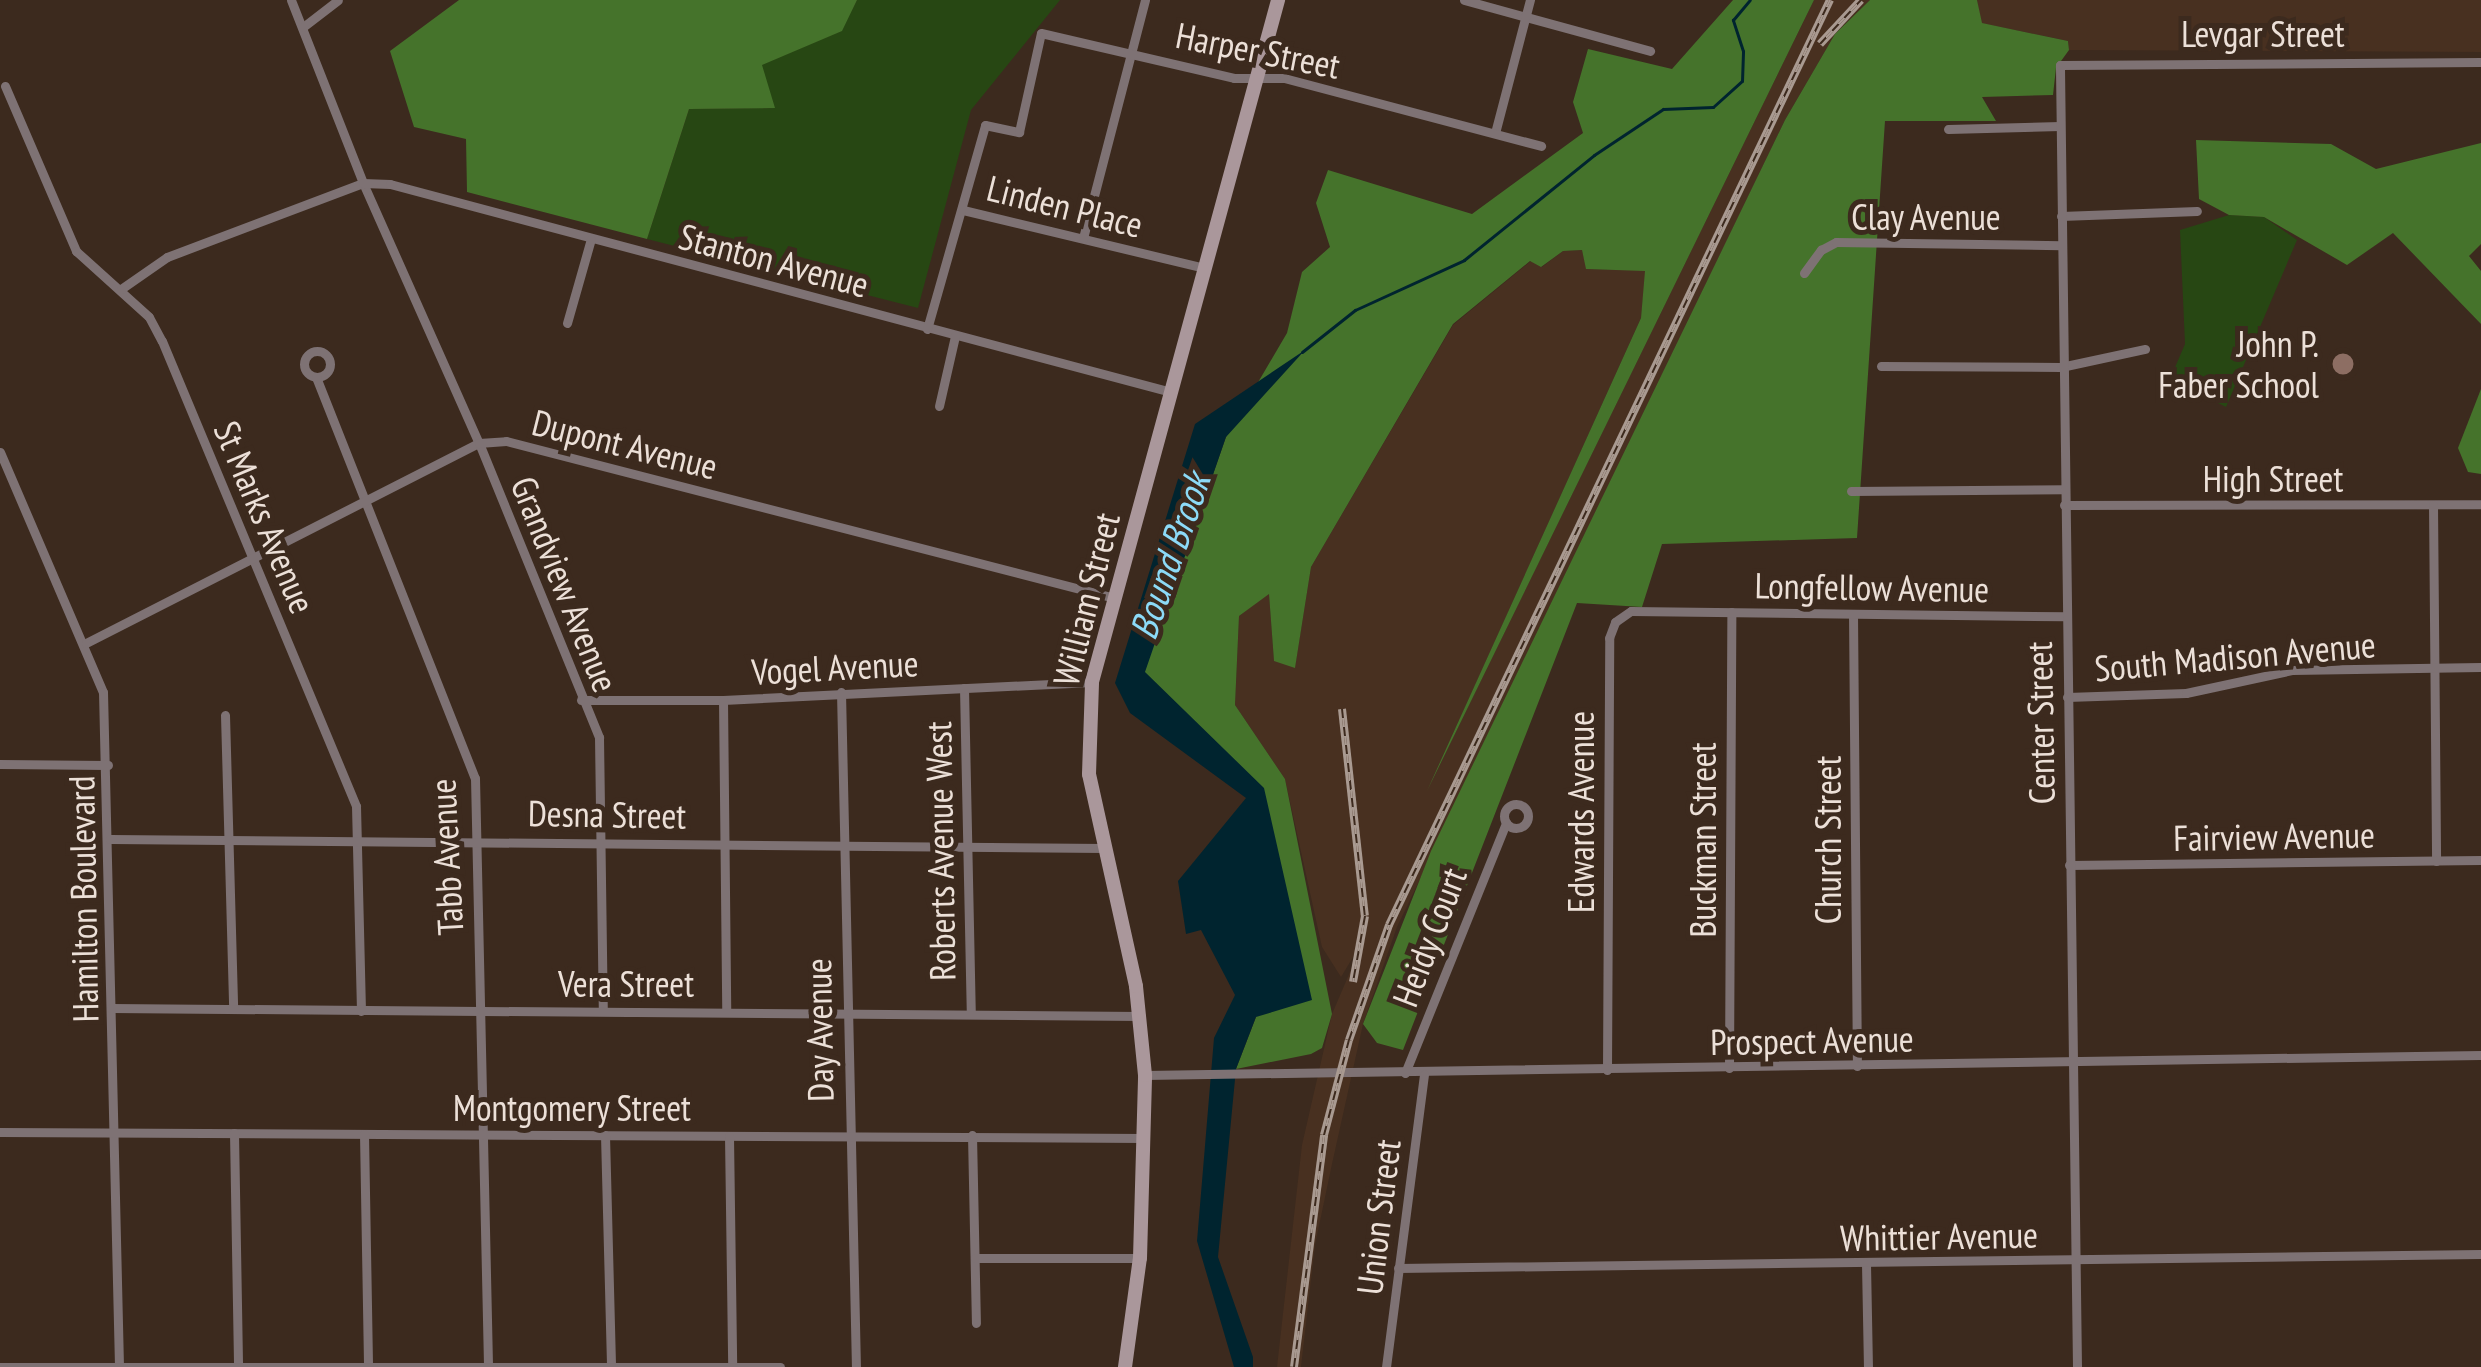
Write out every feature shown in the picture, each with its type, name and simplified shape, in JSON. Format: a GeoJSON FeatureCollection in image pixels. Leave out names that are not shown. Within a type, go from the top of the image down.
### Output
{"type":"FeatureCollection","features":[{"type":"Feature","properties":{"kind":"main road","name":"William Street"},"geometry":{"type":"LineString","coordinates":[[1125,1367],[1140,1258],[1145,1076],[1141,1016],[1090,774],[1092,682],[1278,0]]}},
{"type":"Feature","properties":{"kind":"street","name":"Grandview Avenue"},"geometry":{"type":"LineString","coordinates":[[291,0],[363,183],[479,443],[598,737],[603,1011]]}},
{"type":"Feature","properties":{"kind":"street"},"geometry":{"type":"LineString","coordinates":[[303,27],[338,0]]}},
{"type":"Feature","properties":{"kind":"street"},"geometry":{"type":"LineString","coordinates":[[1083,238],[1145,0]]}},
{"type":"Feature","properties":{"kind":"street"},"geometry":{"type":"LineString","coordinates":[[1464,0],[1650,51]]}},
{"type":"Feature","properties":{"kind":"street"},"geometry":{"type":"LineString","coordinates":[[1495,133],[1530,0]]}},
{"type":"Feature","properties":{"kind":"street","name":"Harper Street"},"geometry":{"type":"LineString","coordinates":[[964,210],[985,124],[1019,132],[1041,33],[1256,79],[1284,78],[1541,146]]}},
{"type":"Feature","properties":{"kind":"street","name":"Levgar Street"},"geometry":{"type":"LineString","coordinates":[[2060,78],[2060,65],[2067,61],[2481,62]]}},
{"type":"Feature","properties":{"kind":"street","name":"Center Street"},"geometry":{"type":"LineString","coordinates":[[2060,78],[2077,1367]]}},
{"type":"Feature","properties":{"kind":"street","name":"St Marks Avenue"},"geometry":{"type":"LineString","coordinates":[[5,86],[76,251],[149,317],[162,341],[356,806],[362,1011]]}},
{"type":"Feature","properties":{"kind":"street"},"geometry":{"type":"LineString","coordinates":[[1948,129],[2060,126]]}},
{"type":"Feature","properties":{"kind":"street"},"geometry":{"type":"LineString","coordinates":[[121,289],[166,257],[363,183]]}},
{"type":"Feature","properties":{"kind":"street","name":"Stanton Avenue"},"geometry":{"type":"LineString","coordinates":[[363,183],[390,184],[1171,392]]}},
{"type":"Feature","properties":{"kind":"street","name":"Linden Place"},"geometry":{"type":"LineString","coordinates":[[927,328],[964,210],[1204,268]]}},
{"type":"Feature","properties":{"kind":"street"},"geometry":{"type":"LineString","coordinates":[[2061,216],[2197,211]]}},
{"type":"Feature","properties":{"kind":"street"},"geometry":{"type":"LineString","coordinates":[[568,323],[591,239]]}},
{"type":"Feature","properties":{"kind":"street","name":"Clay Avenue"},"geometry":{"type":"LineString","coordinates":[[1804,272],[1821,250],[1836,242],[2061,245]]}},
{"type":"Feature","properties":{"kind":"street"},"geometry":{"type":"LineString","coordinates":[[939,406],[955,336]]}},
{"type":"Feature","properties":{"kind":"street"},"geometry":{"type":"LineString","coordinates":[[1881,366],[2061,368],[2145,350]]}},
{"type":"Feature","properties":{"kind":"street","name":"Tabb Avenue"},"geometry":{"type":"LineString","coordinates":[[316,377],[475,778],[488,1363]]}},
{"type":"Feature","properties":{"kind":"street","name":"Dupont Avenue"},"geometry":{"type":"LineString","coordinates":[[86,643],[479,443],[506,441],[1114,598]]}},
{"type":"Feature","properties":{"kind":"street","name":"Hamilton Boulevard"},"geometry":{"type":"LineString","coordinates":[[0,452],[104,692],[119,1365]]}},
{"type":"Feature","properties":{"kind":"street"},"geometry":{"type":"LineString","coordinates":[[1851,491],[2064,489]]}},
{"type":"Feature","properties":{"kind":"street","name":"High Street"},"geometry":{"type":"LineString","coordinates":[[2064,505],[2481,504]]}},
{"type":"Feature","properties":{"kind":"street"},"geometry":{"type":"LineString","coordinates":[[2433,505],[2436,861]]}},
{"type":"Feature","properties":{"kind":"street","name":"Edwards Avenue"},"geometry":{"type":"LineString","coordinates":[[1607,1070],[1609,638],[1615,622],[1631,611],[1679,612]]}},
{"type":"Feature","properties":{"kind":"street","name":"Longfellow Avenue"},"geometry":{"type":"LineString","coordinates":[[1679,612],[2066,616]]}},
{"type":"Feature","properties":{"kind":"street","name":"Buckman Street"},"geometry":{"type":"LineString","coordinates":[[1729,1068],[1731,612]]}},
{"type":"Feature","properties":{"kind":"street","name":"Church Street"},"geometry":{"type":"LineString","coordinates":[[1853,614],[1857,1066]]}},
{"type":"Feature","properties":{"kind":"street","name":"South Madison Avenue"},"geometry":{"type":"LineString","coordinates":[[2067,697],[2186,693],[2292,670],[2481,667]]}},
{"type":"Feature","properties":{"kind":"street","name":"Vogel Avenue"},"geometry":{"type":"LineString","coordinates":[[581,700],[723,700],[1092,682]]}},
{"type":"Feature","properties":{"kind":"street","name":"Roberts Avenue West"},"geometry":{"type":"LineString","coordinates":[[964,688],[971,1013]]}},
{"type":"Feature","properties":{"kind":"street","name":"Day Avenue"},"geometry":{"type":"LineString","coordinates":[[841,692],[856,1367]]}},
{"type":"Feature","properties":{"kind":"street"},"geometry":{"type":"LineString","coordinates":[[723,700],[726,1012]]}},
{"type":"Feature","properties":{"kind":"street"},"geometry":{"type":"LineString","coordinates":[[225,715],[233,1006]]}},
{"type":"Feature","properties":{"kind":"street"},"geometry":{"type":"LineString","coordinates":[[0,764],[108,765]]}},
{"type":"Feature","properties":{"kind":"street","name":"Heidy Court"},"geometry":{"type":"LineString","coordinates":[[1406,1073],[1506,823]]}},
{"type":"Feature","properties":{"kind":"street","name":"Desna Street"},"geometry":{"type":"LineString","coordinates":[[110,839],[228,836],[1104,848]]}},
{"type":"Feature","properties":{"kind":"street","name":"Fairview Avenue"},"geometry":{"type":"LineString","coordinates":[[2068,865],[2481,860]]}},
{"type":"Feature","properties":{"kind":"street","name":"Vera Street"},"geometry":{"type":"LineString","coordinates":[[111,1008],[1141,1016]]}},
{"type":"Feature","properties":{"kind":"street","name":"Prospect Avenue"},"geometry":{"type":"LineString","coordinates":[[1145,1076],[2481,1055]]}},
{"type":"Feature","properties":{"kind":"street","name":"Union Street"},"geometry":{"type":"LineString","coordinates":[[1386,1367],[1424,1074]]}},
{"type":"Feature","properties":{"kind":"street","name":"Montgomery Street"},"geometry":{"type":"LineString","coordinates":[[0,1132],[1144,1138]]}},
{"type":"Feature","properties":{"kind":"street"},"geometry":{"type":"LineString","coordinates":[[234,1133],[238,1366]]}},
{"type":"Feature","properties":{"kind":"street"},"geometry":{"type":"LineString","coordinates":[[364,1134],[368,1366]]}},
{"type":"Feature","properties":{"kind":"street"},"geometry":{"type":"LineString","coordinates":[[972,1135],[976,1323]]}},
{"type":"Feature","properties":{"kind":"street"},"geometry":{"type":"LineString","coordinates":[[605,1136],[611,1363]]}},
{"type":"Feature","properties":{"kind":"street"},"geometry":{"type":"LineString","coordinates":[[729,1136],[732,1365]]}},
{"type":"Feature","properties":{"kind":"street","name":"Whittier Avenue"},"geometry":{"type":"LineString","coordinates":[[1398,1268],[2481,1254]]}},
{"type":"Feature","properties":{"kind":"street"},"geometry":{"type":"LineString","coordinates":[[975,1258],[1140,1258]]}},
{"type":"Feature","properties":{"kind":"street"},"geometry":{"type":"LineString","coordinates":[[1866,1264],[1868,1367]]}},
{"type":"Feature","properties":{"kind":"street"},"geometry":{"type":"LineString","coordinates":[[0,1367],[488,1363],[780,1367]]}},
{"type":"Feature","properties":{"kind":"shaded area"},"geometry":{"type":"Polygon","coordinates":[[[1814,0],[1870,0],[1835,34],[1785,120],[1397,927],[1363,1024],[1332,1164],[1315,1245],[1301,1367],[1277,1367],[1302,1145],[1332,1014],[1365,937],[1341,977],[1322,947],[1285,779],[1235,705],[1239,616],[1269,593],[1274,660],[1295,667],[1311,567],[1453,325],[1531,261],[1542,267],[1563,251],[1582,250],[1587,269],[1646,270],[1641,318],[1437,770],[1814,0]]]}},
{"type":"Feature","properties":{"kind":"shaded area"},"geometry":{"type":"Polygon","coordinates":[[[1977,0],[2481,0],[2481,52],[2069,50],[2068,41],[1981,23],[1977,0]]]}},
{"type":"Feature","properties":{"kind":"green space"},"geometry":{"type":"Polygon","coordinates":[[[459,0],[857,0],[842,31],[762,65],[775,108],[689,109],[647,239],[467,192],[466,139],[414,127],[390,51],[459,0]]]}},
{"type":"Feature","properties":{"kind":"green space"},"geometry":{"type":"Polygon","coordinates":[[[857,0],[1060,0],[971,110],[918,308],[647,239],[689,109],[774,108],[761,65],[841,31],[857,0]]]}},
{"type":"Feature","properties":{"kind":"green space"},"geometry":{"type":"Polygon","coordinates":[[[1733,0],[1814,0],[1427,791],[1641,318],[1645,271],[1586,269],[1582,250],[1563,251],[1541,267],[1530,261],[1453,324],[1311,567],[1295,668],[1274,661],[1269,594],[1239,616],[1235,705],[1285,779],[1332,1014],[1322,1048],[1236,1069],[1256,1017],[1264,789],[1144,672],[1226,437],[1287,333],[1302,272],[1330,247],[1316,203],[1328,170],[1472,214],[1583,133],[1573,102],[1588,49],[1672,69],[1733,0]]]}},
{"type":"Feature","properties":{"kind":"green space"},"geometry":{"type":"Polygon","coordinates":[[[1870,0],[1977,0],[1982,23],[2068,41],[2069,50],[2056,68],[2053,95],[1982,97],[1996,121],[1885,121],[1857,538],[1662,544],[1642,607],[1577,603],[1403,1050],[1377,1043],[1363,1024],[1431,851],[1785,120],[1835,34],[1870,0]]]}},
{"type":"Feature","properties":{"kind":"green space"},"geometry":{"type":"Polygon","coordinates":[[[2196,140],[2331,144],[2376,169],[2481,143],[2481,244],[2469,256],[2481,271],[2481,324],[2393,233],[2347,265],[2264,217],[2229,215],[2199,199],[2196,140]]]}},
{"type":"Feature","properties":{"kind":"green space"},"geometry":{"type":"Polygon","coordinates":[[[2229,215],[2264,217],[2297,240],[2226,407],[2170,379],[2185,344],[2180,230],[2229,215]]]}},
{"type":"Feature","properties":{"kind":"green space"},"geometry":{"type":"Polygon","coordinates":[[[2481,389],[2481,474],[2468,472],[2458,448],[2481,389]]]}},
{"type":"Feature","properties":{"kind":"water"},"geometry":{"type":"Polygon","coordinates":[[[1305,350],[1226,437],[1145,672],[1264,788],[1312,1000],[1256,1017],[1236,1069],[1218,1257],[1253,1367],[1234,1367],[1197,1241],[1214,1038],[1235,995],[1201,930],[1186,934],[1178,881],[1246,798],[1130,713],[1115,683],[1195,424],[1305,350]]]}},
{"type":"Feature","properties":{"kind":"waterway","name":"Bound Brook"},"geometry":{"type":"LineString","coordinates":[[1302,352],[1355,310],[1464,260],[1594,155],[1663,109],[1713,107],[1742,81],[1743,51],[1733,20],[1750,0]]}},
{"type":"Feature","properties":{"kind":"railway"},"geometry":{"type":"LineString","coordinates":[[1294,1367],[1324,1135],[1349,1040],[1389,925],[1830,0]]}},
{"type":"Feature","properties":{"kind":"railway"},"geometry":{"type":"LineString","coordinates":[[1820,44],[1861,0]]}},
{"type":"Feature","properties":{"kind":"railway"},"geometry":{"type":"LineString","coordinates":[[1342,709],[1365,916],[1353,982]]}},
{"type":"Feature","properties":{"kind":"place","name":"John P. Faber School"},"geometry":{"type":"Point","coordinates":[2343,364]}}]}
